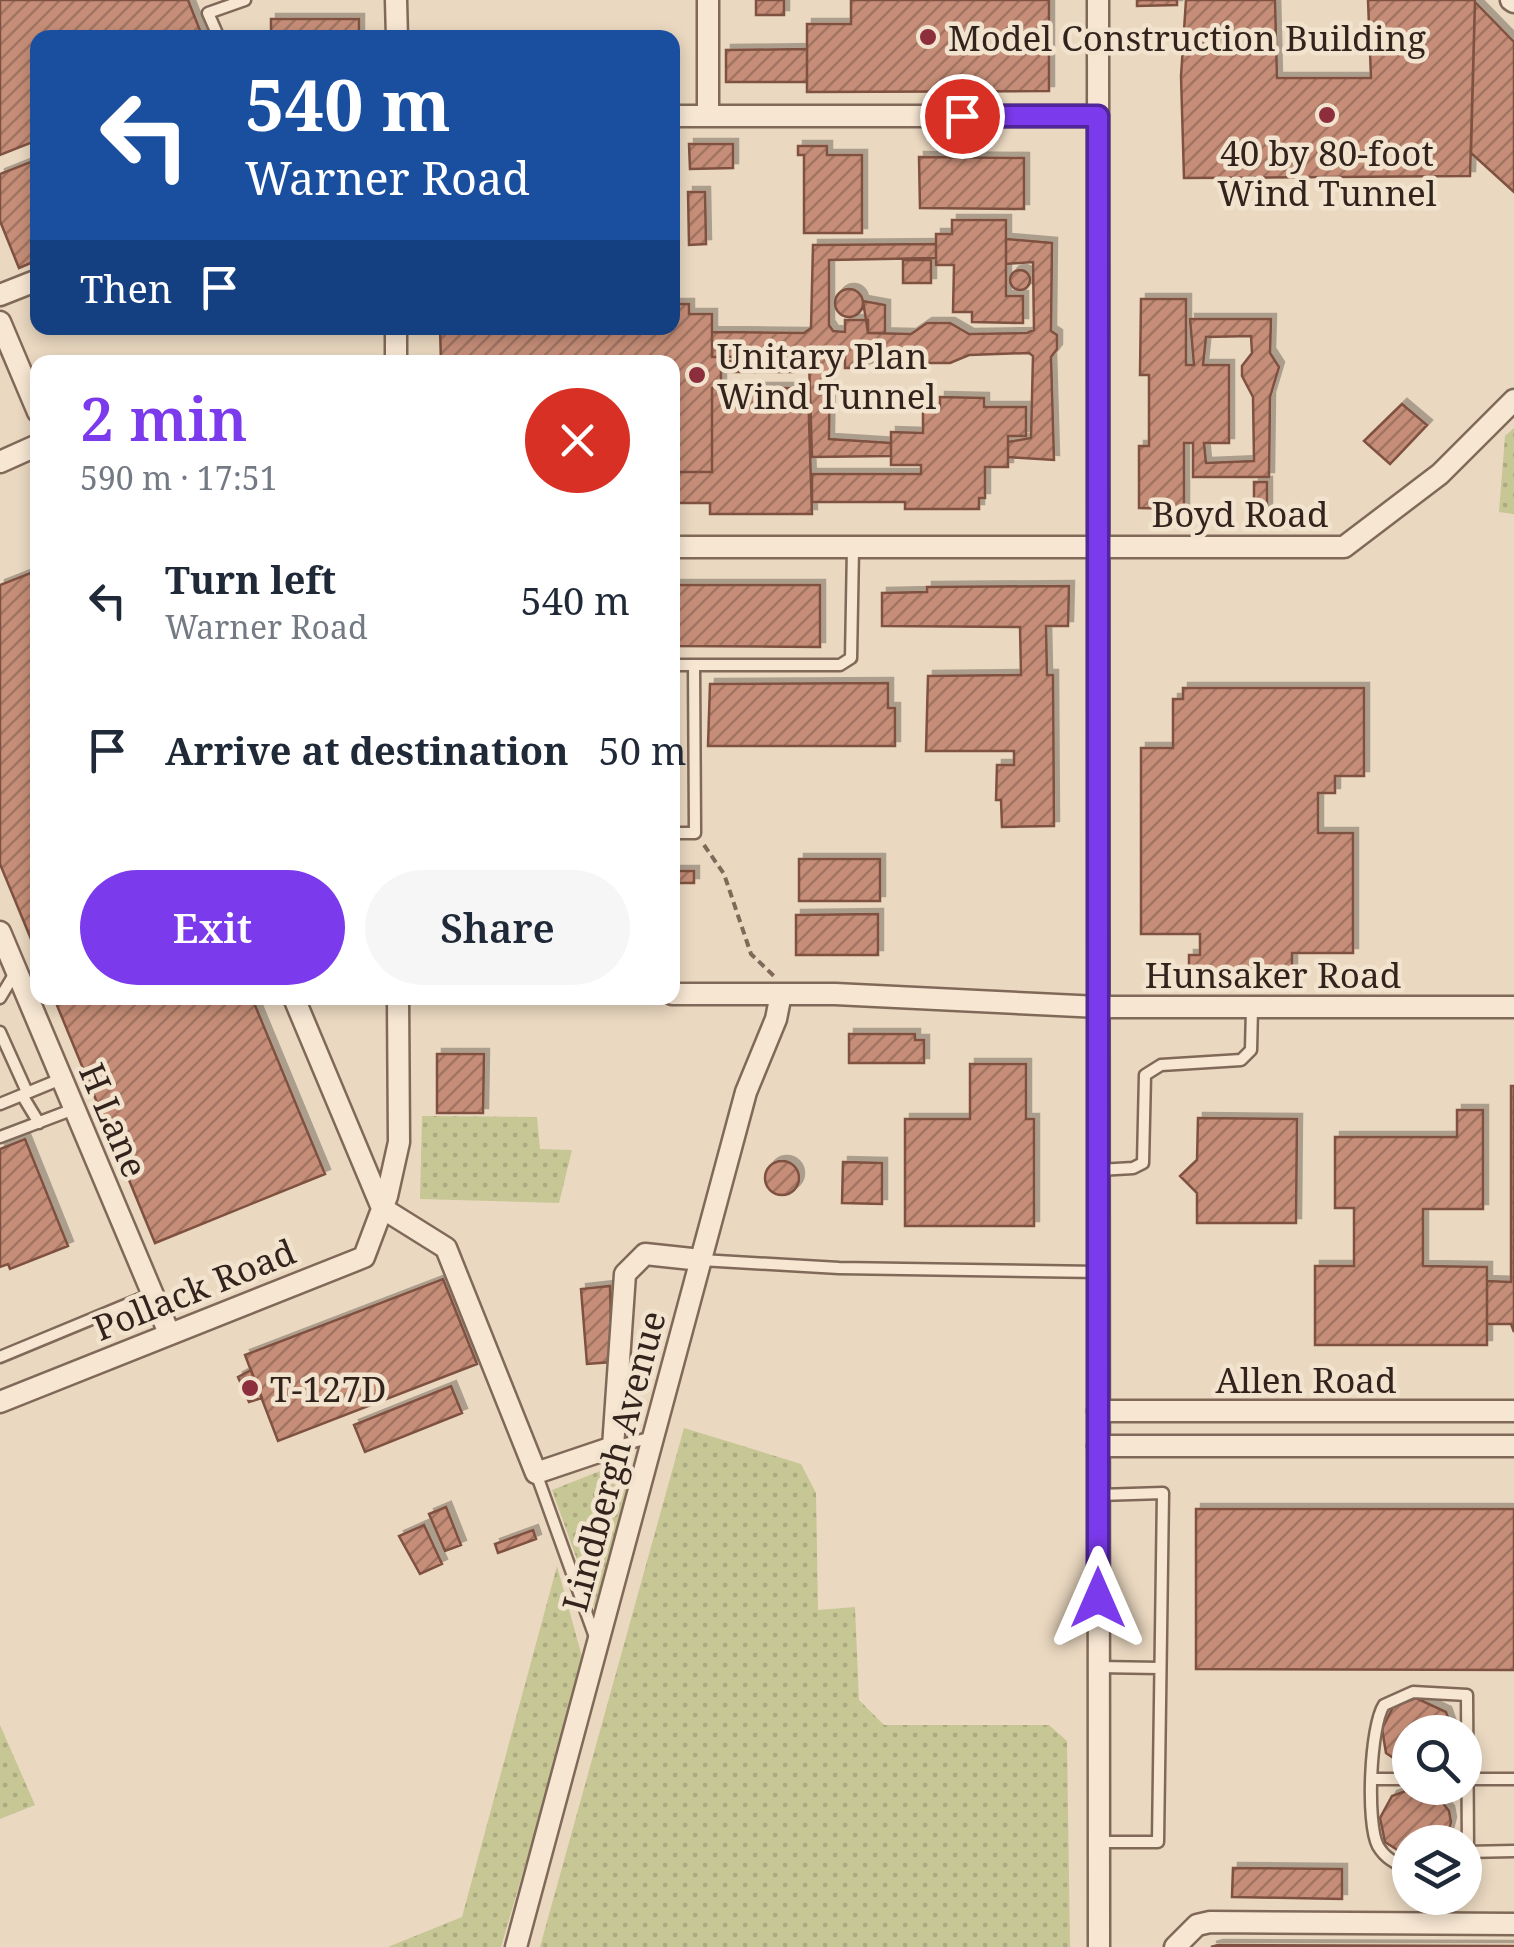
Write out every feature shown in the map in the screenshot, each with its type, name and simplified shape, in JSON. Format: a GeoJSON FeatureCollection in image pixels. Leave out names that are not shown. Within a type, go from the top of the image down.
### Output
{"type":"FeatureCollection","features":[{"type":"Feature","properties":{"kind":"street"},"geometry":{"type":"LineString","coordinates":[[396,0],[397,30]]}},
{"type":"Feature","properties":{"kind":"street"},"geometry":{"type":"LineString","coordinates":[[708,0],[708,116]]}},
{"type":"Feature","properties":{"kind":"street"},"geometry":{"type":"LineString","coordinates":[[1098,0],[1099,1947]]}},
{"type":"Feature","properties":{"kind":"street"},"geometry":{"type":"LineString","coordinates":[[680,116],[1098,116]]}},
{"type":"Feature","properties":{"kind":"street"},"geometry":{"type":"LineString","coordinates":[[0,295],[30,283]]}},
{"type":"Feature","properties":{"kind":"street"},"geometry":{"type":"LineString","coordinates":[[0,322],[30,393]]}},
{"type":"Feature","properties":{"kind":"street","name":"Boyd Road"},"geometry":{"type":"LineString","coordinates":[[680,547],[1344,546],[1440,474],[1514,400]]}},
{"type":"Feature","properties":{"kind":"street"},"geometry":{"type":"LineString","coordinates":[[0,462],[30,449]]}},
{"type":"Feature","properties":{"kind":"street","name":"H Lane"},"geometry":{"type":"LineString","coordinates":[[0,932],[30,1003]]}},
{"type":"Feature","properties":{"kind":"street","name":"Hunsaker Road"},"geometry":{"type":"LineString","coordinates":[[680,994],[781,994],[1100,1007],[1514,1007]]}},
{"type":"Feature","properties":{"kind":"street","name":"Lindbergh Avenue"},"geometry":{"type":"LineString","coordinates":[[516,1947],[746,1092],[776,1020],[781,994]]}},
{"type":"Feature","properties":{"kind":"street","name":"H Lane"},"geometry":{"type":"LineString","coordinates":[[31,1005],[168,1333]]}},
{"type":"Feature","properties":{"kind":"street"},"geometry":{"type":"LineString","coordinates":[[297,1005],[382,1208],[446,1248],[536,1474],[613,1447],[625,1274],[646,1254],[701,1260]]}},
{"type":"Feature","properties":{"kind":"street","name":"Pollack Road"},"geometry":{"type":"LineString","coordinates":[[0,1402],[364,1257],[399,1142],[398,1005]]}},
{"type":"Feature","properties":{"kind":"street","name":"Allen Road"},"geometry":{"type":"LineString","coordinates":[[1098,1412],[1514,1411]]}},
{"type":"Feature","properties":{"kind":"street","name":"Allen Road"},"geometry":{"type":"LineString","coordinates":[[1098,1446],[1514,1446]]}},
{"type":"Feature","properties":{"kind":"street"},"geometry":{"type":"LineString","coordinates":[[1175,1947],[1198,1925],[1210,1922],[1514,1924]]}},
{"type":"Feature","properties":{"kind":"lane"},"geometry":{"type":"LineString","coordinates":[[203,0],[215,30]]}},
{"type":"Feature","properties":{"kind":"lane"},"geometry":{"type":"LineString","coordinates":[[208,14],[246,0]]}},
{"type":"Feature","properties":{"kind":"lane"},"geometry":{"type":"LineString","coordinates":[[680,666],[840,666],[850,658],[853,546]]}},
{"type":"Feature","properties":{"kind":"lane"},"geometry":{"type":"LineString","coordinates":[[680,833],[695,833],[694,666]]}},
{"type":"Feature","properties":{"kind":"lane"},"geometry":{"type":"LineString","coordinates":[[0,998],[16,970]]}},
{"type":"Feature","properties":{"kind":"lane"},"geometry":{"type":"LineString","coordinates":[[1099,1170],[1133,1168],[1143,1163],[1144,1075],[1160,1065],[1241,1060],[1251,1050],[1252,1007]]}},
{"type":"Feature","properties":{"kind":"lane"},"geometry":{"type":"LineString","coordinates":[[0,1032],[39,1122]]}},
{"type":"Feature","properties":{"kind":"lane"},"geometry":{"type":"LineString","coordinates":[[0,1104],[62,1078]]}},
{"type":"Feature","properties":{"kind":"lane"},"geometry":{"type":"LineString","coordinates":[[0,1137],[74,1108]]}},
{"type":"Feature","properties":{"kind":"lane"},"geometry":{"type":"LineString","coordinates":[[701,1260],[839,1268],[1099,1272]]}},
{"type":"Feature","properties":{"kind":"lane"},"geometry":{"type":"LineString","coordinates":[[0,1358],[152,1294]]}},
{"type":"Feature","properties":{"kind":"lane"},"geometry":{"type":"LineString","coordinates":[[613,1447],[654,1436]]}},
{"type":"Feature","properties":{"kind":"lane"},"geometry":{"type":"LineString","coordinates":[[536,1474],[598,1644]]}},
{"type":"Feature","properties":{"kind":"lane"},"geometry":{"type":"LineString","coordinates":[[1098,1495],[1163,1493],[1158,1842],[1099,1842]]}},
{"type":"Feature","properties":{"kind":"lane"},"geometry":{"type":"LineString","coordinates":[[1098,1668],[1160,1668]]}},
{"type":"Feature","properties":{"kind":"lane"},"geometry":{"type":"LineString","coordinates":[[1392,1859],[1378,1846],[1373,1779],[1376,1716],[1396,1697],[1413,1692],[1467,1694],[1467,1715]]}},
{"type":"Feature","properties":{"kind":"lane"},"geometry":{"type":"LineString","coordinates":[[1373,1779],[1392,1779]]}},
{"type":"Feature","properties":{"kind":"lane"},"geometry":{"type":"LineString","coordinates":[[1482,1779],[1514,1779]]}},
{"type":"Feature","properties":{"kind":"lane"},"geometry":{"type":"LineString","coordinates":[[1482,1852],[1514,1851]]}},
{"type":"Feature","properties":{"kind":"path"},"geometry":{"type":"LineString","coordinates":[[695,833],[724,874],[751,954],[776,974],[781,994]]}},
{"type":"Feature","properties":{"kind":"shaded area"},"geometry":{"type":"Polygon","coordinates":[[[1514,428],[1514,514],[1499,512],[1505,436],[1514,428]]]}},
{"type":"Feature","properties":{"kind":"shaded area"},"geometry":{"type":"Polygon","coordinates":[[[422,1116],[537,1117],[540,1149],[572,1150],[559,1203],[420,1199],[422,1116]]]}},
{"type":"Feature","properties":{"kind":"shaded area"},"geometry":{"type":"Polygon","coordinates":[[[684,1428],[801,1464],[816,1493],[818,1610],[855,1607],[859,1700],[884,1725],[1049,1725],[1067,1741],[1070,1947],[540,1947],[684,1428]]]}},
{"type":"Feature","properties":{"kind":"shaded area"},"geometry":{"type":"Polygon","coordinates":[[[628,1460],[634,1474],[595,1610],[552,1490],[628,1460]]]}},
{"type":"Feature","properties":{"kind":"shaded area"},"geometry":{"type":"Polygon","coordinates":[[[557,1566],[584,1664],[501,1947],[388,1947],[462,1917],[557,1566]]]}},
{"type":"Feature","properties":{"kind":"shaded area"},"geometry":{"type":"Polygon","coordinates":[[[0,1725],[35,1805],[0,1819],[0,1725]]]}},
{"type":"Feature","properties":{"kind":"building"},"geometry":{"type":"Polygon","coordinates":[[[0,0],[188,0],[200,30],[30,30],[30,143],[0,155],[0,0]]]}},
{"type":"Feature","properties":{"kind":"building"},"geometry":{"type":"Polygon","coordinates":[[[756,0],[784,0],[784,15],[756,15],[756,0]]]}},
{"type":"Feature","properties":{"kind":"building","name":"Model Construction Building"},"geometry":{"type":"Polygon","coordinates":[[[851,0],[1049,0],[1049,91],[807,92],[807,24],[851,24],[851,0]]]}},
{"type":"Feature","properties":{"kind":"building"},"geometry":{"type":"Polygon","coordinates":[[[1137,0],[1177,0],[1177,5],[1137,6],[1137,0]]]}},
{"type":"Feature","properties":{"kind":"building","name":"40 by 80-foot Wind Tunnel"},"geometry":{"type":"Polygon","coordinates":[[[1186,0],[1275,0],[1277,78],[1371,78],[1368,0],[1475,0],[1470,176],[1184,178],[1181,76],[1186,0]]]}},
{"type":"Feature","properties":{"kind":"building"},"geometry":{"type":"Polygon","coordinates":[[[1475,2],[1514,42],[1514,192],[1471,153],[1475,2]]]}},
{"type":"Feature","properties":{"kind":"building"},"geometry":{"type":"Polygon","coordinates":[[[271,19],[359,19],[359,30],[271,30],[271,19]]]}},
{"type":"Feature","properties":{"kind":"building"},"geometry":{"type":"Polygon","coordinates":[[[807,49],[807,82],[726,82],[726,50],[807,49]]]}},
{"type":"Feature","properties":{"kind":"building"},"geometry":{"type":"Polygon","coordinates":[[[689,144],[733,144],[733,168],[690,169],[689,144]]]}},
{"type":"Feature","properties":{"kind":"building"},"geometry":{"type":"Polygon","coordinates":[[[798,146],[827,146],[827,155],[862,155],[862,233],[804,233],[804,155],[798,155],[798,146]]]}},
{"type":"Feature","properties":{"kind":"building"},"geometry":{"type":"Polygon","coordinates":[[[919,157],[1024,158],[1024,209],[920,208],[919,157]]]}},
{"type":"Feature","properties":{"kind":"building"},"geometry":{"type":"Polygon","coordinates":[[[30,162],[30,263],[19,268],[0,221],[0,174],[30,162]]]}},
{"type":"Feature","properties":{"kind":"building"},"geometry":{"type":"Polygon","coordinates":[[[688,192],[705,192],[706,244],[689,245],[688,192]]]}},
{"type":"Feature","properties":{"kind":"building"},"geometry":{"type":"Polygon","coordinates":[[[952,220],[1006,220],[1006,296],[1023,296],[1023,323],[972,322],[972,312],[953,312],[954,265],[936,265],[936,234],[952,234],[952,220]]]}},
{"type":"Feature","properties":{"kind":"building"},"geometry":{"type":"Polygon","coordinates":[[[1006,239],[1052,243],[1051,331],[1057,335],[1057,349],[1051,357],[1054,460],[1008,457],[1008,442],[1031,438],[1033,356],[1029,353],[969,355],[950,363],[927,363],[911,356],[868,356],[868,368],[845,368],[845,355],[830,360],[829,439],[891,443],[891,456],[812,457],[809,361],[804,356],[712,357],[712,332],[804,333],[811,328],[813,245],[936,244],[936,258],[829,260],[829,325],[833,331],[845,332],[845,320],[868,320],[868,333],[911,334],[927,323],[950,323],[969,334],[1027,333],[1034,330],[1033,262],[1006,264],[1006,239]]]}},
{"type":"Feature","properties":{"kind":"building"},"geometry":{"type":"Polygon","coordinates":[[[903,260],[931,260],[931,283],[903,283],[903,260]]]}},
{"type":"Feature","properties":{"kind":"building"},"geometry":{"type":"Polygon","coordinates":[[[1020,270],[1030,280],[1020,290],[1010,280],[1020,270]]]}},
{"type":"Feature","properties":{"kind":"building"},"geometry":{"type":"Polygon","coordinates":[[[849,289],[859,293],[863,303],[859,313],[849,317],[839,313],[835,303],[839,293],[849,289]]]}},
{"type":"Feature","properties":{"kind":"building"},"geometry":{"type":"Polygon","coordinates":[[[1141,299],[1186,299],[1186,365],[1194,365],[1190,319],[1271,319],[1270,353],[1279,367],[1270,397],[1269,477],[1193,477],[1193,443],[1184,443],[1184,509],[1139,508],[1139,446],[1149,446],[1149,375],[1140,375],[1141,299]],[[1251,336],[1206,337],[1203,365],[1229,365],[1229,443],[1204,443],[1206,463],[1254,461],[1253,397],[1242,376],[1242,366],[1252,353],[1251,336]]]}},
{"type":"Feature","properties":{"kind":"building"},"geometry":{"type":"Polygon","coordinates":[[[863,301],[885,305],[885,333],[868,333],[863,301]]]}},
{"type":"Feature","properties":{"kind":"building","name":"Unitary Plan Wind Tunnel"},"geometry":{"type":"Polygon","coordinates":[[[680,304],[689,304],[689,314],[712,314],[712,357],[721,357],[721,388],[712,388],[712,472],[680,472],[680,355],[441,355],[440,335],[680,335],[680,304]]]}},
{"type":"Feature","properties":{"kind":"building"},"geometry":{"type":"Polygon","coordinates":[[[727,361],[794,361],[794,372],[727,372],[727,361]]]}},
{"type":"Feature","properties":{"kind":"building"},"geometry":{"type":"Polygon","coordinates":[[[712,388],[808,388],[812,514],[710,514],[710,503],[680,503],[680,472],[712,472],[712,388]]]}},
{"type":"Feature","properties":{"kind":"building"},"geometry":{"type":"Polygon","coordinates":[[[940,397],[984,398],[984,407],[1026,407],[1026,436],[1008,436],[1008,467],[985,467],[985,498],[979,498],[979,509],[905,509],[905,502],[812,502],[812,474],[921,474],[921,465],[891,465],[891,432],[923,433],[923,409],[940,409],[940,397]]]}},
{"type":"Feature","properties":{"kind":"building"},"geometry":{"type":"Polygon","coordinates":[[[1402,404],[1427,425],[1390,464],[1364,441],[1402,404]]]}},
{"type":"Feature","properties":{"kind":"building"},"geometry":{"type":"Polygon","coordinates":[[[1254,482],[1267,482],[1267,521],[1254,521],[1254,482]]]}},
{"type":"Feature","properties":{"kind":"building"},"geometry":{"type":"Polygon","coordinates":[[[30,573],[30,937],[0,864],[0,585],[30,573]]]}},
{"type":"Feature","properties":{"kind":"building"},"geometry":{"type":"Polygon","coordinates":[[[680,585],[820,585],[820,647],[680,646],[680,585]]]}},
{"type":"Feature","properties":{"kind":"building"},"geometry":{"type":"Polygon","coordinates":[[[1069,586],[1068,626],[1046,626],[1047,675],[1053,675],[1054,826],[1002,827],[1001,800],[996,800],[997,765],[1014,765],[1014,751],[926,751],[928,676],[1021,675],[1020,627],[882,626],[882,593],[927,592],[927,587],[1069,586]]]}},
{"type":"Feature","properties":{"kind":"building"},"geometry":{"type":"Polygon","coordinates":[[[888,683],[888,708],[895,708],[895,746],[708,746],[710,684],[888,683]]]}},
{"type":"Feature","properties":{"kind":"building"},"geometry":{"type":"Polygon","coordinates":[[[1183,688],[1364,688],[1364,776],[1335,776],[1335,793],[1318,793],[1318,833],[1353,833],[1353,953],[1292,953],[1292,977],[1189,977],[1189,955],[1200,955],[1200,934],[1141,934],[1141,748],[1173,748],[1173,699],[1183,699],[1183,688]]]}},
{"type":"Feature","properties":{"kind":"building"},"geometry":{"type":"Polygon","coordinates":[[[799,859],[880,859],[880,901],[799,901],[799,859]]]}},
{"type":"Feature","properties":{"kind":"building"},"geometry":{"type":"Polygon","coordinates":[[[680,871],[694,871],[694,883],[680,883],[680,871]]]}},
{"type":"Feature","properties":{"kind":"building"},"geometry":{"type":"Polygon","coordinates":[[[878,914],[878,955],[796,955],[796,915],[878,914]]]}},
{"type":"Feature","properties":{"kind":"building"},"geometry":{"type":"Polygon","coordinates":[[[57,1005],[255,1005],[325,1174],[155,1243],[57,1005]]]}},
{"type":"Feature","properties":{"kind":"building"},"geometry":{"type":"Polygon","coordinates":[[[849,1034],[915,1034],[915,1040],[924,1040],[924,1063],[849,1063],[849,1034]]]}},
{"type":"Feature","properties":{"kind":"building"},"geometry":{"type":"Polygon","coordinates":[[[437,1054],[484,1054],[483,1113],[437,1113],[437,1054]]]}},
{"type":"Feature","properties":{"kind":"building"},"geometry":{"type":"Polygon","coordinates":[[[970,1064],[1026,1064],[1026,1119],[1034,1119],[1034,1226],[905,1226],[905,1119],[970,1119],[970,1064]]]}},
{"type":"Feature","properties":{"kind":"building"},"geometry":{"type":"Polygon","coordinates":[[[1511,1086],[1514,1332],[1511,1324],[1487,1324],[1487,1281],[1511,1282],[1511,1086]]]}},
{"type":"Feature","properties":{"kind":"building"},"geometry":{"type":"Polygon","coordinates":[[[1457,1110],[1483,1110],[1483,1209],[1423,1209],[1423,1266],[1487,1267],[1487,1345],[1315,1345],[1315,1266],[1354,1266],[1354,1208],[1335,1208],[1335,1137],[1457,1137],[1457,1110]]]}},
{"type":"Feature","properties":{"kind":"building"},"geometry":{"type":"Polygon","coordinates":[[[1198,1118],[1297,1119],[1296,1223],[1197,1223],[1197,1193],[1180,1176],[1197,1160],[1198,1118]]]}},
{"type":"Feature","properties":{"kind":"building"},"geometry":{"type":"Polygon","coordinates":[[[25,1139],[68,1246],[10,1269],[8,1264],[0,1267],[0,1149],[25,1139]]]}},
{"type":"Feature","properties":{"kind":"building"},"geometry":{"type":"Polygon","coordinates":[[[782,1161],[794,1166],[799,1178],[794,1190],[782,1195],[770,1190],[765,1178],[770,1166],[782,1161]]]}},
{"type":"Feature","properties":{"kind":"building"},"geometry":{"type":"Polygon","coordinates":[[[843,1162],[882,1163],[882,1204],[842,1203],[843,1162]]]}},
{"type":"Feature","properties":{"kind":"building"},"geometry":{"type":"Polygon","coordinates":[[[443,1279],[477,1364],[278,1441],[245,1355],[443,1279]]]}},
{"type":"Feature","properties":{"kind":"building"},"geometry":{"type":"Polygon","coordinates":[[[610,1286],[612,1362],[587,1364],[581,1289],[610,1286]]]}},
{"type":"Feature","properties":{"kind":"building","name":"T-127D"},"geometry":{"type":"Polygon","coordinates":[[[251,1370],[262,1398],[249,1402],[238,1377],[251,1370]]]}},
{"type":"Feature","properties":{"kind":"building"},"geometry":{"type":"Polygon","coordinates":[[[451,1386],[462,1413],[365,1452],[354,1425],[451,1386]]]}},
{"type":"Feature","properties":{"kind":"building"},"geometry":{"type":"Polygon","coordinates":[[[446,1507],[461,1545],[445,1551],[429,1514],[446,1507]]]}},
{"type":"Feature","properties":{"kind":"building"},"geometry":{"type":"Polygon","coordinates":[[[1196,1509],[1514,1509],[1514,1670],[1196,1669],[1196,1509]]]}},
{"type":"Feature","properties":{"kind":"building"},"geometry":{"type":"Polygon","coordinates":[[[424,1525],[442,1564],[420,1574],[399,1536],[424,1525]]]}},
{"type":"Feature","properties":{"kind":"building"},"geometry":{"type":"Polygon","coordinates":[[[533,1530],[536,1539],[498,1553],[495,1544],[533,1530]]]}},
{"type":"Feature","properties":{"kind":"building"},"geometry":{"type":"Polygon","coordinates":[[[1416,1698],[1447,1715],[1392,1715],[1392,1757],[1386,1753],[1382,1729],[1393,1707],[1416,1698]]]}},
{"type":"Feature","properties":{"kind":"building"},"geometry":{"type":"Polygon","coordinates":[[[1392,1796],[1392,1805],[1444,1805],[1451,1822],[1392,1825],[1392,1846],[1385,1842],[1380,1818],[1392,1796]]]}},
{"type":"Feature","properties":{"kind":"building"},"geometry":{"type":"Polygon","coordinates":[[[1233,1868],[1342,1869],[1342,1899],[1232,1897],[1233,1868]]]}},
{"type":"Feature","properties":{"kind":"building"},"geometry":{"type":"Polygon","coordinates":[[[1514,1946],[1514,1947],[1211,1947],[1514,1946]]]}},
{"type":"Feature","properties":{"kind":"place","name":"Model Construction Building"},"geometry":{"type":"Point","coordinates":[928,37]}},
{"type":"Feature","properties":{"kind":"place","name":"40 by 80-foot Wind Tunnel"},"geometry":{"type":"Point","coordinates":[1327,115]}},
{"type":"Feature","properties":{"kind":"place","name":"Unitary Plan Wind Tunnel"},"geometry":{"type":"Point","coordinates":[697,375]}},
{"type":"Feature","properties":{"kind":"place","name":"T-127D"},"geometry":{"type":"Point","coordinates":[250,1388]}},
{"type":"Feature","properties":{"kind":"route"},"geometry":{"type":"LineString","coordinates":[[962,116],[1098,116],[1098,1598]]}}]}
